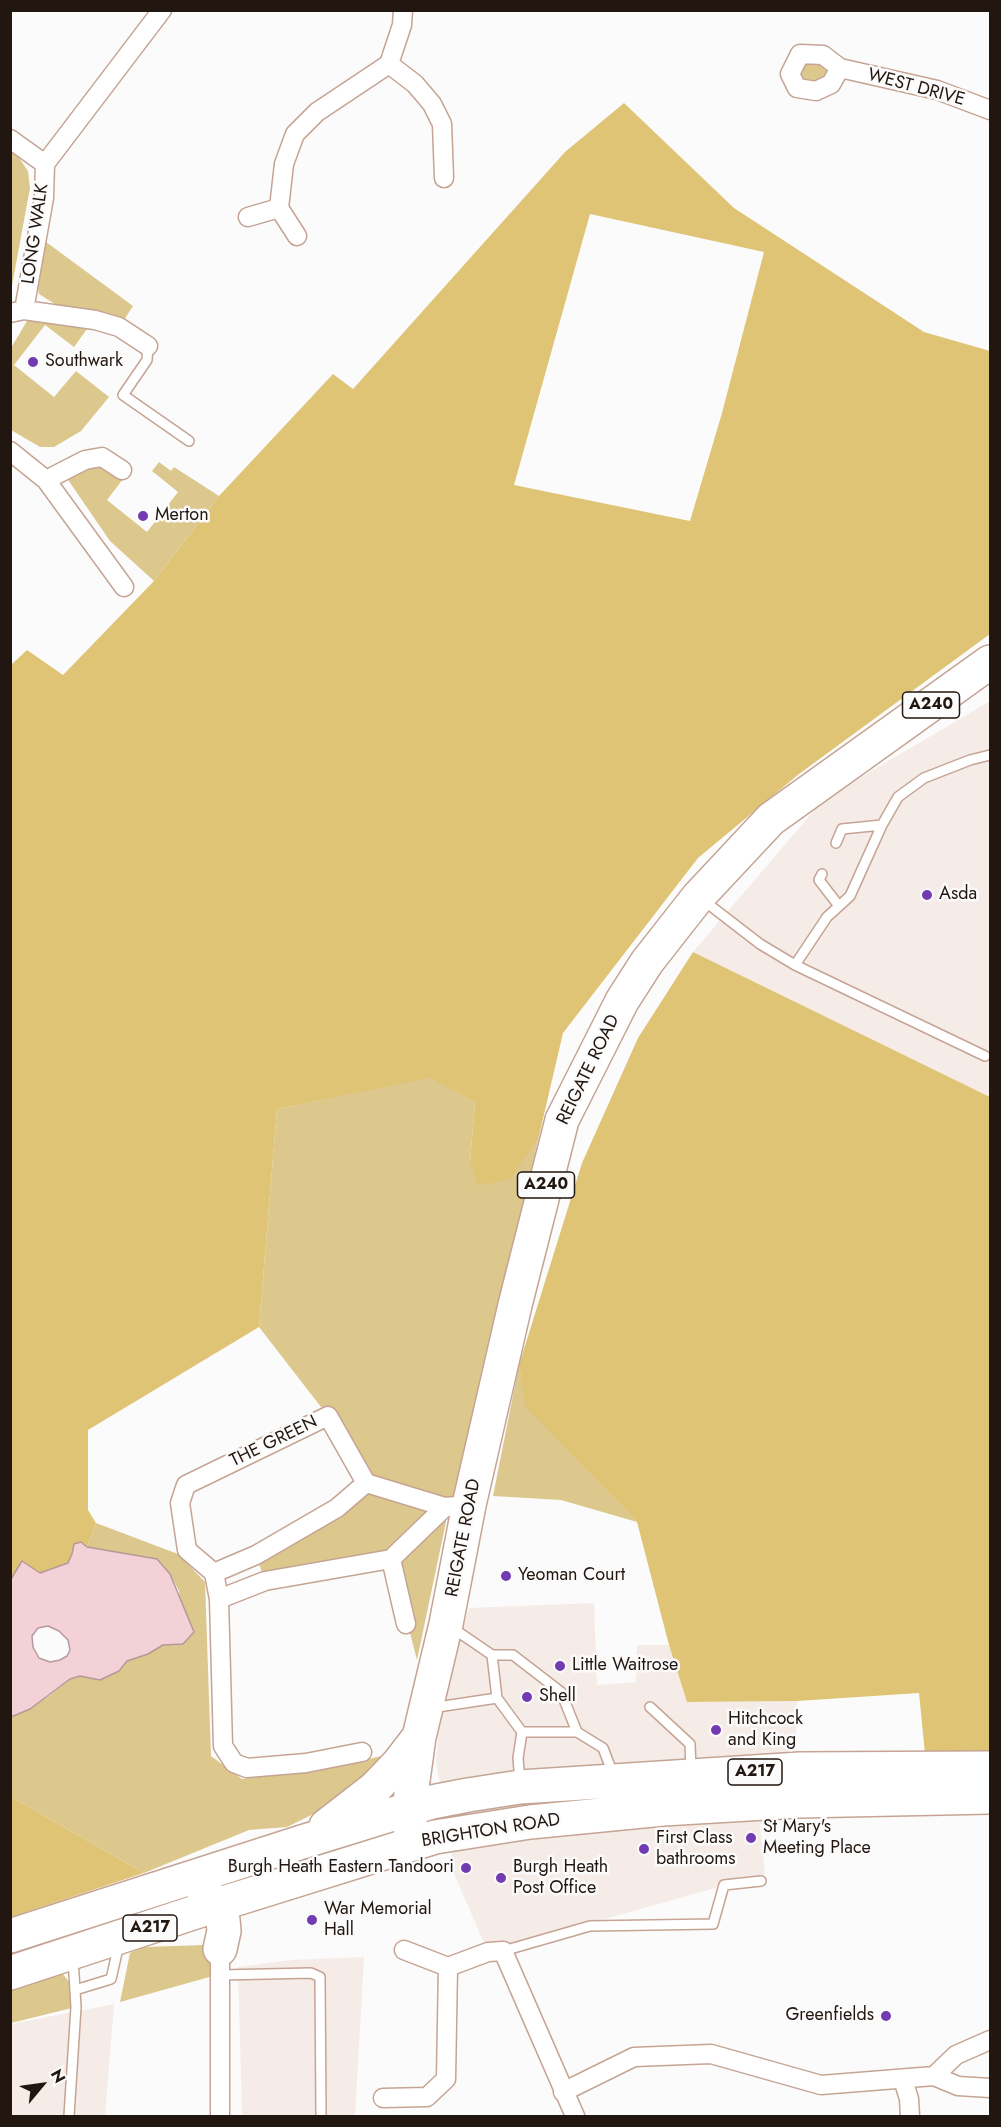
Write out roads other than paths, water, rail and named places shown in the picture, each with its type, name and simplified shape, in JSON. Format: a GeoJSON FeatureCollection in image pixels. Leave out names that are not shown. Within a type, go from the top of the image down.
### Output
{"type":"FeatureCollection","features":[{"type":"Feature","properties":{"kind":"highway","name":"REIGATE ROAD"},"geometry":{"type":"LineString","coordinates":[[423,1723],[446,1624],[457,1506],[515,1305],[562,1120],[622,1001],[647,962],[698,897],[771,819],[990,662]]}},
{"type":"Feature","properties":{"kind":"highway"},"geometry":{"type":"LineString","coordinates":[[423,1723],[424,1762],[435,1779],[468,1795]]}},
{"type":"Feature","properties":{"kind":"highway"},"geometry":{"type":"LineString","coordinates":[[302,1842],[366,1796],[398,1764],[423,1723]]}},
{"type":"Feature","properties":{"kind":"highway","name":"A240"},"geometry":{"type":"LineString","coordinates":[[409,1809],[423,1723]]}},
{"type":"Feature","properties":{"kind":"highway","name":"BRIGHTON ROAD"},"geometry":{"type":"LineString","coordinates":[[10,1936],[409,1809],[468,1795],[520,1787],[800,1769],[990,1767]]}},
{"type":"Feature","properties":{"kind":"highway","name":"BRIGHTON ROAD"},"geometry":{"type":"LineString","coordinates":[[10,1973],[421,1841],[530,1822],[663,1809],[799,1801],[990,1797]]}},
{"type":"Feature","properties":{"kind":"highway"},"geometry":{"type":"LineString","coordinates":[[409,1809],[412,1820],[419,1827],[421,1841]]}},
{"type":"Feature","properties":{"kind":"highway"},"geometry":{"type":"LineString","coordinates":[[186,1880],[208,1893],[217,1905],[223,1920],[224,1931],[221,1962]]}},
{"type":"Feature","properties":{"kind":"highway"},"geometry":{"type":"LineString","coordinates":[[159,1925],[185,1924],[208,1931],[215,1939],[221,1962]]}},
{"type":"Feature","properties":{"kind":"street"},"geometry":{"type":"LineString","coordinates":[[45,164],[162,10]]}},
{"type":"Feature","properties":{"kind":"street"},"geometry":{"type":"LineString","coordinates":[[297,236],[279,208],[284,164],[295,134],[318,112],[389,64],[402,25],[403,10]]}},
{"type":"Feature","properties":{"kind":"street"},"geometry":{"type":"LineString","coordinates":[[389,64],[415,84],[432,104],[442,124],[444,178]]}},
{"type":"Feature","properties":{"kind":"street","name":"WEST DRIVE"},"geometry":{"type":"LineString","coordinates":[[840,68],[937,90],[990,110]]}},
{"type":"Feature","properties":{"kind":"street","name":"LONG WALK"},"geometry":{"type":"LineString","coordinates":[[10,139],[45,164],[44,198],[17,311],[95,320],[119,327],[148,346]]}},
{"type":"Feature","properties":{"kind":"street"},"geometry":{"type":"LineString","coordinates":[[248,217],[279,208]]}},
{"type":"Feature","properties":{"kind":"street"},"geometry":{"type":"LineString","coordinates":[[12,454],[46,480],[123,587]]}},
{"type":"Feature","properties":{"kind":"street"},"geometry":{"type":"LineString","coordinates":[[46,480],[85,460],[102,457],[122,471]]}},
{"type":"Feature","properties":{"kind":"street","name":"THE GREEN"},"geometry":{"type":"LineString","coordinates":[[213,1573],[187,1550],[180,1503],[186,1485],[328,1416],[366,1483]]}},
{"type":"Feature","properties":{"kind":"street"},"geometry":{"type":"LineString","coordinates":[[362,1752],[306,1763],[248,1768],[234,1763],[223,1746],[219,1599],[213,1573],[256,1555],[337,1508],[366,1483],[457,1506]]}},
{"type":"Feature","properties":{"kind":"street"},"geometry":{"type":"LineString","coordinates":[[219,1599],[265,1581],[391,1559],[457,1506]]}},
{"type":"Feature","properties":{"kind":"street"},"geometry":{"type":"LineString","coordinates":[[256,1555],[265,1581]]}},
{"type":"Feature","properties":{"kind":"street"},"geometry":{"type":"LineString","coordinates":[[391,1559],[406,1624]]}},
{"type":"Feature","properties":{"kind":"street"},"geometry":{"type":"LineString","coordinates":[[404,1950],[448,1967],[488,1952],[503,1951],[575,2116]]}},
{"type":"Feature","properties":{"kind":"street"},"geometry":{"type":"LineString","coordinates":[[220,2116],[221,1962]]}},
{"type":"Feature","properties":{"kind":"street"},"geometry":{"type":"LineString","coordinates":[[383,2098],[427,2097],[446,2079],[448,1967]]}},
{"type":"Feature","properties":{"kind":"street"},"geometry":{"type":"LineString","coordinates":[[934,2076],[956,2055],[990,2040]]}},
{"type":"Feature","properties":{"kind":"street"},"geometry":{"type":"LineString","coordinates":[[563,2092],[634,2057],[711,2054],[821,2085],[934,2076],[958,2086],[990,2088]]}},
{"type":"Feature","properties":{"kind":"street"},"geometry":{"type":"LineString","coordinates":[[903,2079],[909,2099],[910,2116]]}},
{"type":"Feature","properties":{"kind":"lane"},"geometry":{"type":"LineString","coordinates":[[148,346],[147,360],[123,395],[189,441]]}},
{"type":"Feature","properties":{"kind":"lane"},"geometry":{"type":"LineString","coordinates":[[795,966],[827,917],[850,896],[882,825],[898,797],[924,778],[970,760],[990,755]]}},
{"type":"Feature","properties":{"kind":"lane"},"geometry":{"type":"LineString","coordinates":[[836,843],[842,829],[882,825]]}},
{"type":"Feature","properties":{"kind":"lane"},"geometry":{"type":"LineString","coordinates":[[822,874],[819,880],[839,906]]}},
{"type":"Feature","properties":{"kind":"lane"},"geometry":{"type":"LineString","coordinates":[[698,897],[760,944],[795,966],[985,1056]]}},
{"type":"Feature","properties":{"kind":"lane"},"geometry":{"type":"LineString","coordinates":[[446,1624],[492,1655],[513,1655],[561,1692],[577,1732]]}},
{"type":"Feature","properties":{"kind":"lane"},"geometry":{"type":"LineString","coordinates":[[492,1655],[497,1698],[522,1732],[518,1758],[520,1787]]}},
{"type":"Feature","properties":{"kind":"lane"},"geometry":{"type":"LineString","coordinates":[[423,1723],[497,1698]]}},
{"type":"Feature","properties":{"kind":"lane"},"geometry":{"type":"LineString","coordinates":[[650,1707],[690,1744],[692,1776]]}},
{"type":"Feature","properties":{"kind":"lane"},"geometry":{"type":"LineString","coordinates":[[522,1732],[577,1732],[603,1748],[616,1780]]}},
{"type":"Feature","properties":{"kind":"lane"},"geometry":{"type":"LineString","coordinates":[[503,1951],[590,1926],[713,1924],[724,1885],[761,1881]]}},
{"type":"Feature","properties":{"kind":"lane"},"geometry":{"type":"LineString","coordinates":[[75,1990],[111,1978],[120,1938]]}},
{"type":"Feature","properties":{"kind":"lane"},"geometry":{"type":"LineString","coordinates":[[69,2116],[76,2007],[73,1953]]}},
{"type":"Feature","properties":{"kind":"lane"},"geometry":{"type":"LineString","coordinates":[[221,1962],[311,1973],[320,1977],[321,2116]]}},
{"type":"Feature","properties":{"kind":"place","name":"Southwark"},"geometry":{"type":"Point","coordinates":[33,362]}},
{"type":"Feature","properties":{"kind":"place","name":"Merton"},"geometry":{"type":"Point","coordinates":[143,516]}},
{"type":"Feature","properties":{"kind":"place","name":"Asda"},"geometry":{"type":"Point","coordinates":[927,895]}},
{"type":"Feature","properties":{"kind":"place","name":"Yeoman Court"},"geometry":{"type":"Point","coordinates":[506,1576]}},
{"type":"Feature","properties":{"kind":"place","name":"Little Waitrose"},"geometry":{"type":"Point","coordinates":[560,1666]}},
{"type":"Feature","properties":{"kind":"place","name":"Shell"},"geometry":{"type":"Point","coordinates":[527,1697]}},
{"type":"Feature","properties":{"kind":"place","name":"Hitchcock and King"},"geometry":{"type":"Point","coordinates":[716,1730]}},
{"type":"Feature","properties":{"kind":"place","name":"St Mary's Meeting Place"},"geometry":{"type":"Point","coordinates":[751,1838]}},
{"type":"Feature","properties":{"kind":"place","name":"First Class bathrooms"},"geometry":{"type":"Point","coordinates":[644,1849]}},
{"type":"Feature","properties":{"kind":"place","name":"Burgh Heath Eastern Tandoori"},"geometry":{"type":"Point","coordinates":[466,1868]}},
{"type":"Feature","properties":{"kind":"place","name":"Burgh Heath Post Office"},"geometry":{"type":"Point","coordinates":[501,1878]}},
{"type":"Feature","properties":{"kind":"place","name":"War Memorial Hall"},"geometry":{"type":"Point","coordinates":[312,1920]}},
{"type":"Feature","properties":{"kind":"place","name":"Greenfields"},"geometry":{"type":"Point","coordinates":[886,2016]}}]}
